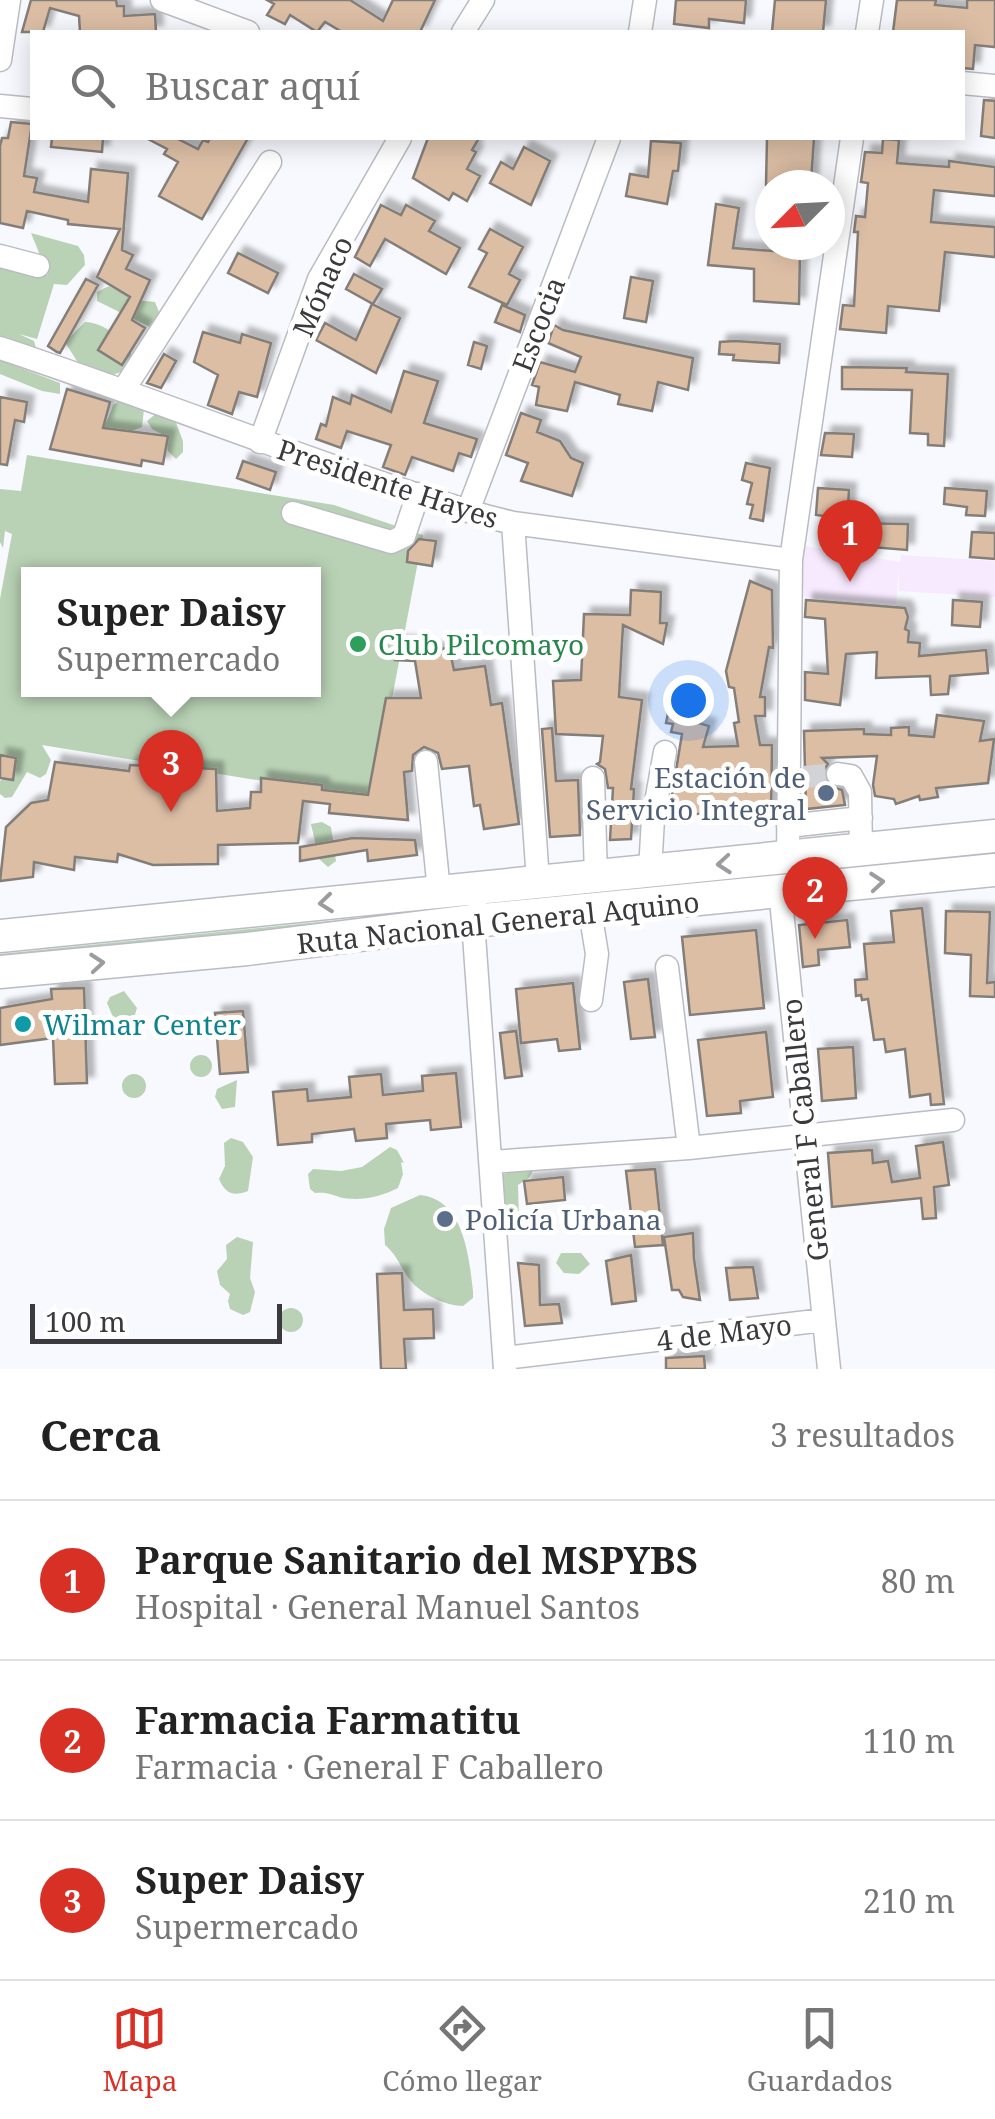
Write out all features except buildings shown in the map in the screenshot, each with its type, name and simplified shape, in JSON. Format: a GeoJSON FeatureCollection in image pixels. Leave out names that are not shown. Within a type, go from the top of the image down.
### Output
{"type":"FeatureCollection","features":[{"type":"Feature","properties":{"kind":"highway","name":"Ruta Nacional General Aquino"},"geometry":{"type":"LineString","coordinates":[[0,936],[650,871],[788,842],[861,834],[994,836]]}},
{"type":"Feature","properties":{"kind":"highway","name":"Ruta Nacional General Aquino"},"geometry":{"type":"LineString","coordinates":[[0,972],[995,870]]}},
{"type":"Feature","properties":{"kind":"highway"},"geometry":{"type":"LineString","coordinates":[[423,892],[431,907],[458,906],[473,921]]}},
{"type":"Feature","properties":{"kind":"street"},"geometry":{"type":"LineString","coordinates":[[0,60],[9,0]]}},
{"type":"Feature","properties":{"kind":"street"},"geometry":{"type":"LineString","coordinates":[[162,0],[243,30]]}},
{"type":"Feature","properties":{"kind":"street"},"geometry":{"type":"LineString","coordinates":[[464,30],[483,0]]}},
{"type":"Feature","properties":{"kind":"street"},"geometry":{"type":"LineString","coordinates":[[640,30],[645,0]]}},
{"type":"Feature","properties":{"kind":"street"},"geometry":{"type":"LineString","coordinates":[[867,30],[872,0]]}},
{"type":"Feature","properties":{"kind":"street"},"geometry":{"type":"LineString","coordinates":[[965,83],[995,86]]}},
{"type":"Feature","properties":{"kind":"street"},"geometry":{"type":"LineString","coordinates":[[0,106],[30,109]]}},
{"type":"Feature","properties":{"kind":"street","name":"Mónaco"},"geometry":{"type":"LineString","coordinates":[[260,442],[319,279],[399,140]]}},
{"type":"Feature","properties":{"kind":"street","name":"Escocia"},"geometry":{"type":"LineString","coordinates":[[468,510],[608,140]]}},
{"type":"Feature","properties":{"kind":"street"},"geometry":{"type":"LineString","coordinates":[[788,842],[796,777],[791,560],[852,140]]}},
{"type":"Feature","properties":{"kind":"street"},"geometry":{"type":"LineString","coordinates":[[124,388],[270,162]]}},
{"type":"Feature","properties":{"kind":"street"},"geometry":{"type":"LineString","coordinates":[[0,256],[38,266]]}},
{"type":"Feature","properties":{"kind":"street","name":"Presidente Hayes"},"geometry":{"type":"LineString","coordinates":[[0,348],[124,388],[260,442],[514,523],[791,560]]}},
{"type":"Feature","properties":{"kind":"street"},"geometry":{"type":"LineString","coordinates":[[294,513],[391,542],[404,536],[418,494]]}},
{"type":"Feature","properties":{"kind":"street"},"geometry":{"type":"LineString","coordinates":[[514,523],[566,879]]}},
{"type":"Feature","properties":{"kind":"street"},"geometry":{"type":"LineString","coordinates":[[650,871],[653,819],[664,752]]}},
{"type":"Feature","properties":{"kind":"street"},"geometry":{"type":"LineString","coordinates":[[423,892],[426,762]]}},
{"type":"Feature","properties":{"kind":"street"},"geometry":{"type":"LineString","coordinates":[[838,774],[851,776],[857,783],[861,834]]}},
{"type":"Feature","properties":{"kind":"street"},"geometry":{"type":"LineString","coordinates":[[505,1364],[473,921],[479,909],[488,903],[547,896],[566,879],[593,778]]}},
{"type":"Feature","properties":{"kind":"street"},"geometry":{"type":"LineString","coordinates":[[994,836],[995,822]]}},
{"type":"Feature","properties":{"kind":"street","name":"General F Caballero"},"geometry":{"type":"LineString","coordinates":[[780,891],[829,1369]]}},
{"type":"Feature","properties":{"kind":"street"},"geometry":{"type":"LineString","coordinates":[[590,911],[597,954],[591,1000]]}},
{"type":"Feature","properties":{"kind":"street"},"geometry":{"type":"LineString","coordinates":[[667,967],[688,1148]]}},
{"type":"Feature","properties":{"kind":"street"},"geometry":{"type":"LineString","coordinates":[[491,1162],[688,1148],[952,1120]]}},
{"type":"Feature","properties":{"kind":"street","name":"4 de Mayo"},"geometry":{"type":"LineString","coordinates":[[505,1364],[824,1320]]}},
{"type":"Feature","properties":{"kind":"shaded area"},"geometry":{"type":"Polygon","coordinates":[[[806,546],[900,562],[901,555],[995,561],[995,597],[899,591],[899,570],[896,604],[804,597],[801,567],[806,546]]]}},
{"type":"Feature","properties":{"kind":"green space"},"geometry":{"type":"Polygon","coordinates":[[[31,233],[78,246],[85,265],[67,285],[54,284],[37,339],[19,334],[34,341],[38,355],[0,343],[0,260],[48,275],[31,233]]]}},
{"type":"Feature","properties":{"kind":"green space"},"geometry":{"type":"Polygon","coordinates":[[[109,286],[135,300],[155,302],[159,312],[152,328],[97,301],[97,292],[109,286]]]}},
{"type":"Feature","properties":{"kind":"green space"},"geometry":{"type":"Polygon","coordinates":[[[85,322],[100,325],[118,337],[132,355],[132,368],[104,378],[80,366],[65,342],[85,322]]]}},
{"type":"Feature","properties":{"kind":"green space"},"geometry":{"type":"Polygon","coordinates":[[[0,360],[60,383],[60,394],[0,374],[0,360]]]}},
{"type":"Feature","properties":{"kind":"green space"},"geometry":{"type":"Polygon","coordinates":[[[119,401],[144,409],[142,427],[94,446],[113,405],[119,401]]]}},
{"type":"Feature","properties":{"kind":"green space"},"geometry":{"type":"Polygon","coordinates":[[[158,412],[173,415],[183,441],[183,452],[176,459],[168,451],[165,436],[147,421],[158,412]]]}},
{"type":"Feature","properties":{"kind":"green space","name":"Club Pilcomayo"},"geometry":{"type":"Polygon","coordinates":[[[27,455],[334,505],[423,535],[373,799],[42,745],[51,760],[46,774],[40,778],[27,772],[12,797],[0,794],[0,781],[5,778],[0,757],[0,599],[12,534],[5,531],[3,548],[0,489],[21,491],[27,455]]]}},
{"type":"Feature","properties":{"kind":"green space"},"geometry":{"type":"Polygon","coordinates":[[[322,822],[331,827],[336,861],[328,867],[319,859],[311,824],[322,822]]]}},
{"type":"Feature","properties":{"kind":"green space"},"geometry":{"type":"Polygon","coordinates":[[[428,911],[429,915],[0,959],[0,954],[428,911]]]}},
{"type":"Feature","properties":{"kind":"green space"},"geometry":{"type":"Polygon","coordinates":[[[124,991],[137,1008],[133,1021],[126,1024],[113,1017],[107,1003],[110,997],[124,991]]]}},
{"type":"Feature","properties":{"kind":"green space"},"geometry":{"type":"Polygon","coordinates":[[[201,1055],[209,1058],[209,1074],[201,1077],[193,1074],[190,1066],[193,1058],[201,1055]]]}},
{"type":"Feature","properties":{"kind":"green space"},"geometry":{"type":"Polygon","coordinates":[[[134,1074],[146,1086],[134,1098],[122,1086],[134,1074]]]}},
{"type":"Feature","properties":{"kind":"green space"},"geometry":{"type":"Polygon","coordinates":[[[237,1080],[235,1107],[222,1109],[215,1097],[217,1089],[237,1080]]]}},
{"type":"Feature","properties":{"kind":"green space"},"geometry":{"type":"Polygon","coordinates":[[[231,1138],[243,1142],[253,1157],[248,1191],[238,1194],[227,1191],[219,1179],[225,1166],[224,1143],[231,1138]]]}},
{"type":"Feature","properties":{"kind":"green space"},"geometry":{"type":"Polygon","coordinates":[[[390,1147],[397,1150],[404,1163],[401,1162],[403,1174],[398,1188],[354,1199],[310,1189],[308,1174],[313,1169],[341,1171],[362,1167],[390,1147]]]}},
{"type":"Feature","properties":{"kind":"green space"},"geometry":{"type":"Polygon","coordinates":[[[530,1165],[533,1171],[529,1178],[518,1185],[519,1220],[515,1225],[503,1219],[501,1175],[530,1165]]]}},
{"type":"Feature","properties":{"kind":"green space"},"geometry":{"type":"Polygon","coordinates":[[[420,1195],[446,1207],[462,1232],[473,1291],[473,1298],[463,1306],[421,1290],[385,1245],[384,1229],[391,1208],[420,1195]]]}},
{"type":"Feature","properties":{"kind":"green space"},"geometry":{"type":"Polygon","coordinates":[[[237,1237],[253,1242],[250,1278],[255,1292],[250,1312],[243,1315],[230,1309],[230,1294],[220,1285],[217,1271],[227,1259],[226,1245],[237,1237]]]}},
{"type":"Feature","properties":{"kind":"green space"},"geometry":{"type":"Polygon","coordinates":[[[561,1253],[581,1253],[590,1264],[579,1274],[564,1273],[556,1263],[561,1253]]]}},
{"type":"Feature","properties":{"kind":"green space"},"geometry":{"type":"Polygon","coordinates":[[[291,1308],[303,1320],[291,1332],[279,1320],[291,1308]]]}},
{"type":"Feature","properties":{"kind":"tunnel"},"geometry":{"type":"LineString","coordinates":[[804,777],[838,774]]}},
{"type":"Feature","properties":{"kind":"place","name":"Parque Sanitario del MSPYBS"},"geometry":{"type":"Point","coordinates":[850,582]}},
{"type":"Feature","properties":{"kind":"place","name":"Club Pilcomayo"},"geometry":{"type":"Point","coordinates":[358,644]}},
{"type":"Feature","properties":{"kind":"place","name":"Estación de Servicio Integral"},"geometry":{"type":"Point","coordinates":[826,793]}},
{"type":"Feature","properties":{"kind":"place","name":"Super Daisy"},"geometry":{"type":"Point","coordinates":[171,812]}},
{"type":"Feature","properties":{"kind":"place","name":"Farmacia Farmatitu"},"geometry":{"type":"Point","coordinates":[815,939]}},
{"type":"Feature","properties":{"kind":"place","name":"Wilmar Center"},"geometry":{"type":"Point","coordinates":[23,1024]}},
{"type":"Feature","properties":{"kind":"place","name":"Policía Urbana"},"geometry":{"type":"Point","coordinates":[445,1219]}}]}
